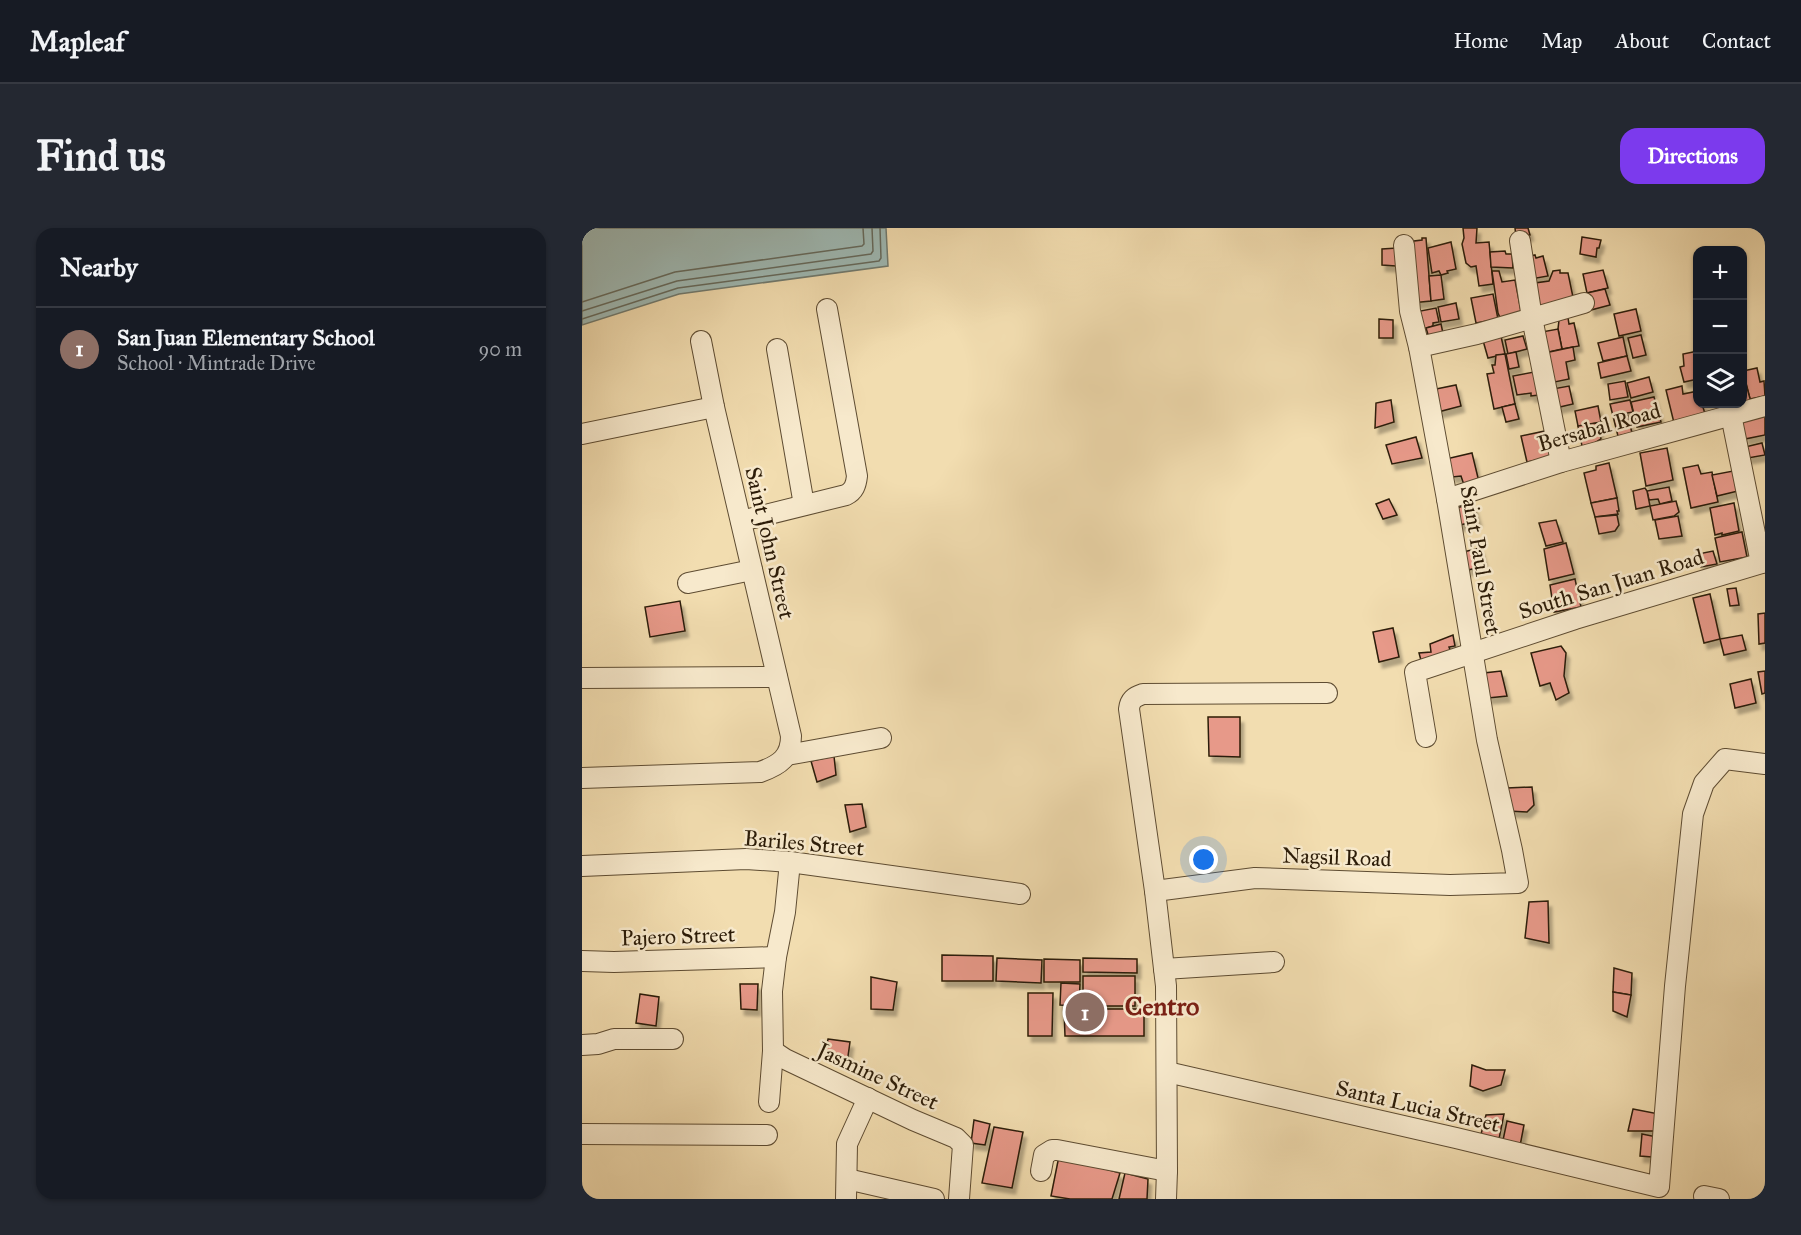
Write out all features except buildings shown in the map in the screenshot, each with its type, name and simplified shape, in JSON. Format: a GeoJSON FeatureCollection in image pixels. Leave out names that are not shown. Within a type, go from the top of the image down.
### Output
{"type":"FeatureCollection","features":[{"type":"Feature","properties":{"kind":"street"},"geometry":{"type":"LineString","coordinates":[[1520,241],[1532,318],[1561,462]]}},
{"type":"Feature","properties":{"kind":"street","name":"Saint Paul Street"},"geometry":{"type":"LineString","coordinates":[[1404,244],[1410,311],[1419,347],[1447,499],[1487,740],[1518,883]]}},
{"type":"Feature","properties":{"kind":"street"},"geometry":{"type":"LineString","coordinates":[[1419,347],[1477,334],[1584,303]]}},
{"type":"Feature","properties":{"kind":"street"},"geometry":{"type":"LineString","coordinates":[[741,521],[846,495],[856,485],[857,476],[827,309]]}},
{"type":"Feature","properties":{"kind":"street","name":"Saint John Street"},"geometry":{"type":"LineString","coordinates":[[701,341],[714,407],[791,736],[791,746],[787,755]]}},
{"type":"Feature","properties":{"kind":"street"},"geometry":{"type":"LineString","coordinates":[[777,349],[804,505]]}},
{"type":"Feature","properties":{"kind":"street","name":"Bersabal Road"},"geometry":{"type":"LineString","coordinates":[[1447,499],[1561,462],[1765,406]]}},
{"type":"Feature","properties":{"kind":"street"},"geometry":{"type":"LineString","coordinates":[[582,435],[714,407]]}},
{"type":"Feature","properties":{"kind":"street"},"geometry":{"type":"LineString","coordinates":[[1731,415],[1763,563]]}},
{"type":"Feature","properties":{"kind":"street","name":"South San Juan Road"},"geometry":{"type":"LineString","coordinates":[[1426,737],[1415,672],[1585,615],[1763,563]]}},
{"type":"Feature","properties":{"kind":"street"},"geometry":{"type":"LineString","coordinates":[[688,583],[752,570]]}},
{"type":"Feature","properties":{"kind":"street"},"geometry":{"type":"LineString","coordinates":[[582,678],[777,677]]}},
{"type":"Feature","properties":{"kind":"street"},"geometry":{"type":"LineString","coordinates":[[1166,1199],[1166,986],[1129,709],[1130,702],[1136,696],[1143,694],[1327,693]]}},
{"type":"Feature","properties":{"kind":"street"},"geometry":{"type":"LineString","coordinates":[[582,778],[760,772],[778,764],[787,755],[881,738]]}},
{"type":"Feature","properties":{"kind":"street","name":"Santa Lucia Street"},"geometry":{"type":"LineString","coordinates":[[1167,1072],[1659,1187],[1674,997],[1693,814],[1704,783],[1725,759],[1765,764]]}},
{"type":"Feature","properties":{"kind":"street","name":"Bariles Street"},"geometry":{"type":"LineString","coordinates":[[582,866],[746,859],[790,862],[1020,894]]}},
{"type":"Feature","properties":{"kind":"street"},"geometry":{"type":"LineString","coordinates":[[769,1102],[773,1051],[772,991],[785,912],[790,862]]}},
{"type":"Feature","properties":{"kind":"street","name":"Nagsil Road"},"geometry":{"type":"LineString","coordinates":[[1155,891],[1256,878],[1450,885],[1518,883]]}},
{"type":"Feature","properties":{"kind":"street","name":"Pajero Street"},"geometry":{"type":"LineString","coordinates":[[582,961],[614,963],[776,957]]}},
{"type":"Feature","properties":{"kind":"street"},"geometry":{"type":"LineString","coordinates":[[1164,969],[1274,962]]}},
{"type":"Feature","properties":{"kind":"street"},"geometry":{"type":"LineString","coordinates":[[582,1045],[598,1044],[614,1039],[672,1039]]}},
{"type":"Feature","properties":{"kind":"street","name":"Jasmine Street"},"geometry":{"type":"LineString","coordinates":[[773,1051],[785,1059],[956,1138],[963,1145],[959,1199]]}},
{"type":"Feature","properties":{"kind":"street"},"geometry":{"type":"LineString","coordinates":[[846,1199],[847,1144],[868,1098]]}},
{"type":"Feature","properties":{"kind":"street"},"geometry":{"type":"LineString","coordinates":[[582,1134],[767,1135]]}},
{"type":"Feature","properties":{"kind":"street"},"geometry":{"type":"LineString","coordinates":[[1041,1171],[1044,1155],[1057,1150],[1167,1171]]}},
{"type":"Feature","properties":{"kind":"street"},"geometry":{"type":"LineString","coordinates":[[847,1179],[911,1197],[934,1199]]}},
{"type":"Feature","properties":{"kind":"water"},"geometry":{"type":"Polygon","coordinates":[[[582,228],[886,228],[888,266],[679,294],[582,325],[582,228]]]}},
{"type":"Feature","properties":{"kind":"place","name":"San Juan Elementary School"},"geometry":{"type":"Point","coordinates":[1085,1012]}},
{"type":"Feature","properties":{"kind":"district","name":"Centro"},"geometry":{"type":"Point","coordinates":[1162,1006]}}]}
